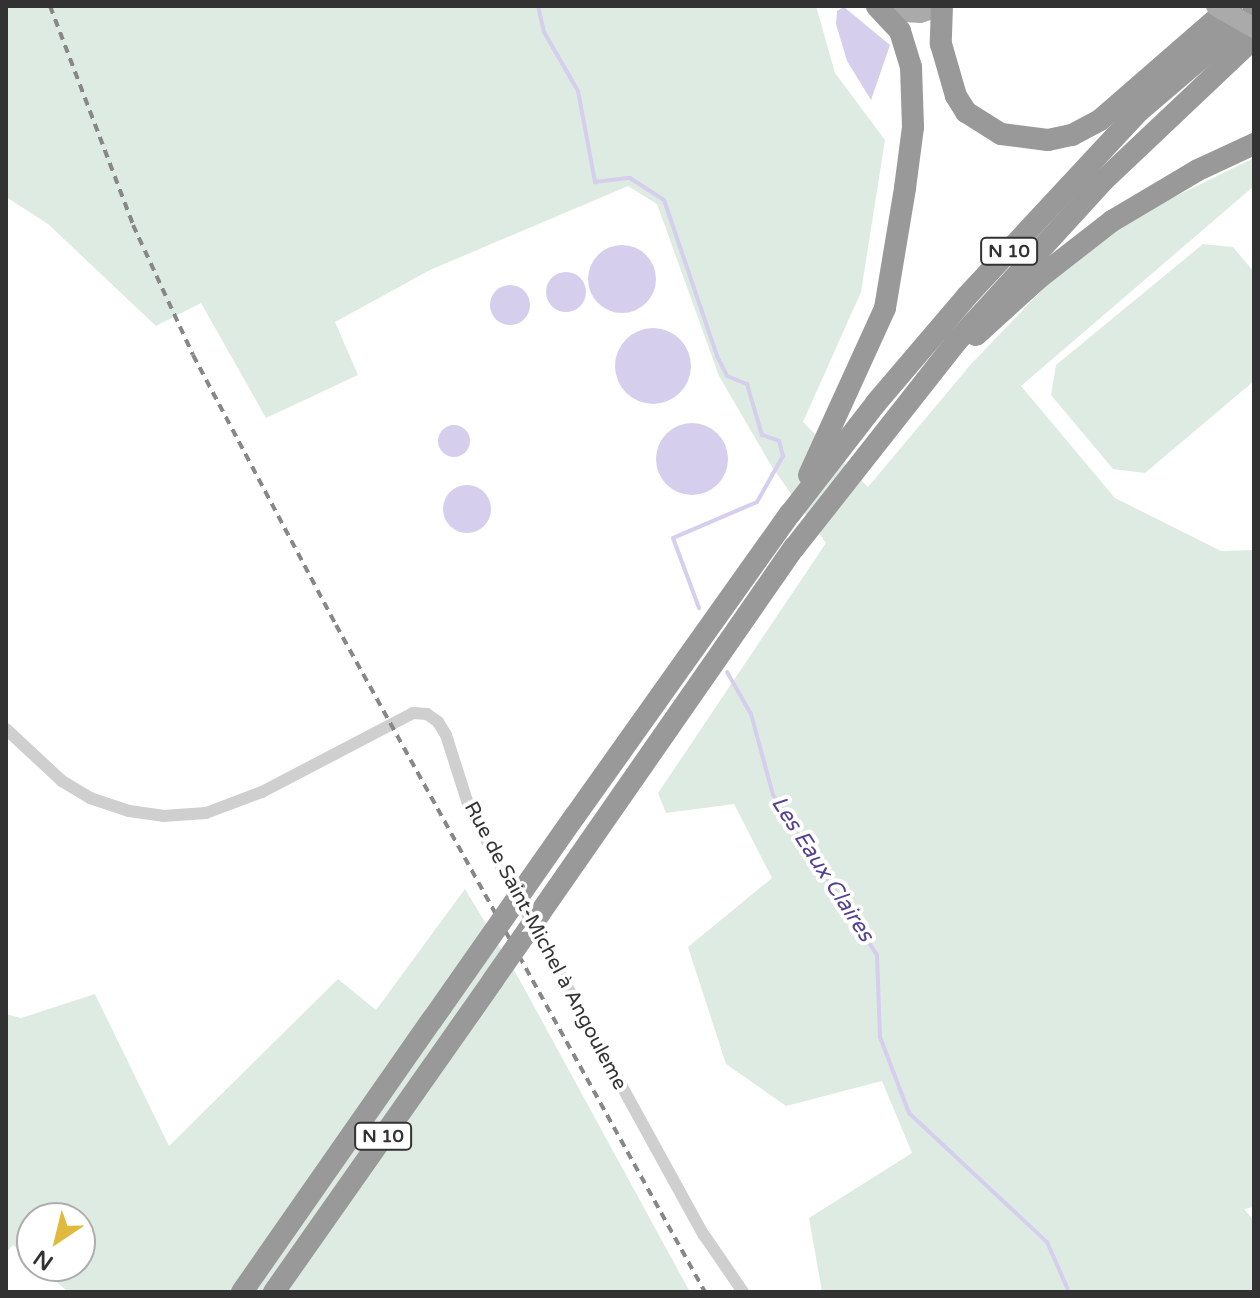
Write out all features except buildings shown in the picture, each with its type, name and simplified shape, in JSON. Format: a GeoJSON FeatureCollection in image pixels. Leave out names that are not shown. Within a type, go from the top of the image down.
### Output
{"type":"FeatureCollection","features":[{"type":"Feature","properties":{"kind":"highway"},"geometry":{"type":"LineString","coordinates":[[790,514],[885,308],[913,127],[911,67],[900,31],[878,6]]}},
{"type":"Feature","properties":{"kind":"highway"},"geometry":{"type":"LineString","coordinates":[[942,6],[941,44],[956,96],[966,112],[1001,134],[1048,140],[1072,135],[1100,120],[1231,6]]}},
{"type":"Feature","properties":{"kind":"highway","name":"N 10"},"geometry":{"type":"LineString","coordinates":[[242,1292],[790,514],[876,403],[978,284],[1139,111],[1254,13]]}},
{"type":"Feature","properties":{"kind":"highway","name":"N 10"},"geometry":{"type":"LineString","coordinates":[[274,1292],[802,536],[956,342],[1104,180],[1254,38]]}},
{"type":"Feature","properties":{"kind":"highway"},"geometry":{"type":"LineString","coordinates":[[956,342],[980,334],[1040,277],[1122,214],[1198,170],[1254,144]]}},
{"type":"Feature","properties":{"kind":"main road"},"geometry":{"type":"LineString","coordinates":[[878,6],[897,12],[920,13],[942,6]]}},
{"type":"Feature","properties":{"kind":"main road"},"geometry":{"type":"LineString","coordinates":[[1216,6],[1254,28]]}},
{"type":"Feature","properties":{"kind":"street","name":"Rue de Saint-Michel à Angouleme"},"geometry":{"type":"LineString","coordinates":[[6,729],[62,781],[90,798],[129,811],[163,816],[206,813],[262,792],[413,713],[427,714],[438,722],[446,735],[467,801],[487,841],[673,1181],[717,1257],[743,1292]]}},
{"type":"Feature","properties":{"kind":"shaded area"},"geometry":{"type":"Polygon","coordinates":[[[6,6],[816,6],[835,73],[885,140],[861,292],[803,422],[868,487],[972,363],[1051,281],[1135,216],[1254,158],[1254,186],[1021,386],[1115,498],[1221,551],[1254,550],[1254,1207],[1244,1209],[1254,1221],[1254,1292],[822,1292],[809,1218],[912,1153],[882,1081],[786,1106],[726,1064],[688,947],[772,878],[734,804],[666,813],[658,793],[826,543],[772,467],[719,376],[657,204],[628,186],[430,270],[335,322],[358,375],[266,418],[201,303],[156,326],[48,224],[6,197],[6,6]]]}},
{"type":"Feature","properties":{"kind":"shaded area"},"geometry":{"type":"Polygon","coordinates":[[[844,7],[890,45],[871,100],[847,61],[836,24],[837,11],[844,7]]]}},
{"type":"Feature","properties":{"kind":"shaded area"},"geometry":{"type":"Polygon","coordinates":[[[1203,244],[1233,247],[1254,272],[1254,381],[1145,473],[1113,469],[1051,395],[1056,365],[1203,244]]]}},
{"type":"Feature","properties":{"kind":"shaded area"},"geometry":{"type":"Polygon","coordinates":[[[615,245],[629,245],[641,250],[651,260],[656,279],[651,298],[641,308],[629,313],[615,313],[603,308],[593,298],[588,286],[588,272],[593,260],[603,250],[615,245]]]}},
{"type":"Feature","properties":{"kind":"shaded area"},"geometry":{"type":"Polygon","coordinates":[[[566,272],[580,278],[586,292],[580,306],[566,312],[552,306],[546,292],[552,278],[566,272]]]}},
{"type":"Feature","properties":{"kind":"shaded area"},"geometry":{"type":"Polygon","coordinates":[[[510,285],[524,291],[530,305],[524,319],[510,325],[496,319],[490,305],[496,291],[510,285]]]}},
{"type":"Feature","properties":{"kind":"shaded area"},"geometry":{"type":"Polygon","coordinates":[[[653,328],[667,331],[680,339],[688,352],[691,366],[688,380],[680,393],[667,401],[653,404],[639,401],[626,393],[618,380],[615,366],[618,352],[626,339],[639,331],[653,328]]]}},
{"type":"Feature","properties":{"kind":"shaded area"},"geometry":{"type":"Polygon","coordinates":[[[692,423],[712,429],[722,439],[728,459],[722,479],[712,489],[692,495],[672,489],[662,479],[656,459],[662,439],[672,429],[692,423]]]}},
{"type":"Feature","properties":{"kind":"shaded area"},"geometry":{"type":"Polygon","coordinates":[[[454,425],[465,430],[470,441],[465,452],[454,457],[443,452],[438,441],[443,430],[454,425]]]}},
{"type":"Feature","properties":{"kind":"shaded area"},"geometry":{"type":"Polygon","coordinates":[[[467,485],[484,492],[491,509],[484,526],[467,533],[450,526],[443,509],[450,492],[467,485]]]}},
{"type":"Feature","properties":{"kind":"shaded area"},"geometry":{"type":"Polygon","coordinates":[[[465,889],[518,977],[690,1292],[68,1292],[56,1282],[96,1282],[96,1202],[16,1202],[16,1248],[13,1245],[6,1252],[6,1014],[21,1018],[95,994],[169,1146],[338,979],[376,1010],[465,889]]]}},
{"type":"Feature","properties":{"kind":"waterway","name":"Les Eaux Claires"},"geometry":{"type":"LineString","coordinates":[[538,6],[544,32],[578,91],[595,182],[630,178],[664,200],[717,356],[727,376],[747,384],[762,435],[779,441],[783,456],[757,502],[673,538],[699,608]]}},
{"type":"Feature","properties":{"kind":"waterway","name":"Les Eaux Claires"},"geometry":{"type":"LineString","coordinates":[[727,672],[751,714],[773,795],[877,955],[880,1037],[909,1113],[1047,1242],[1069,1292]]}},
{"type":"Feature","properties":{"kind":"railway"},"geometry":{"type":"LineString","coordinates":[[50,6],[133,225],[193,355],[336,625],[705,1292]]}}]}
